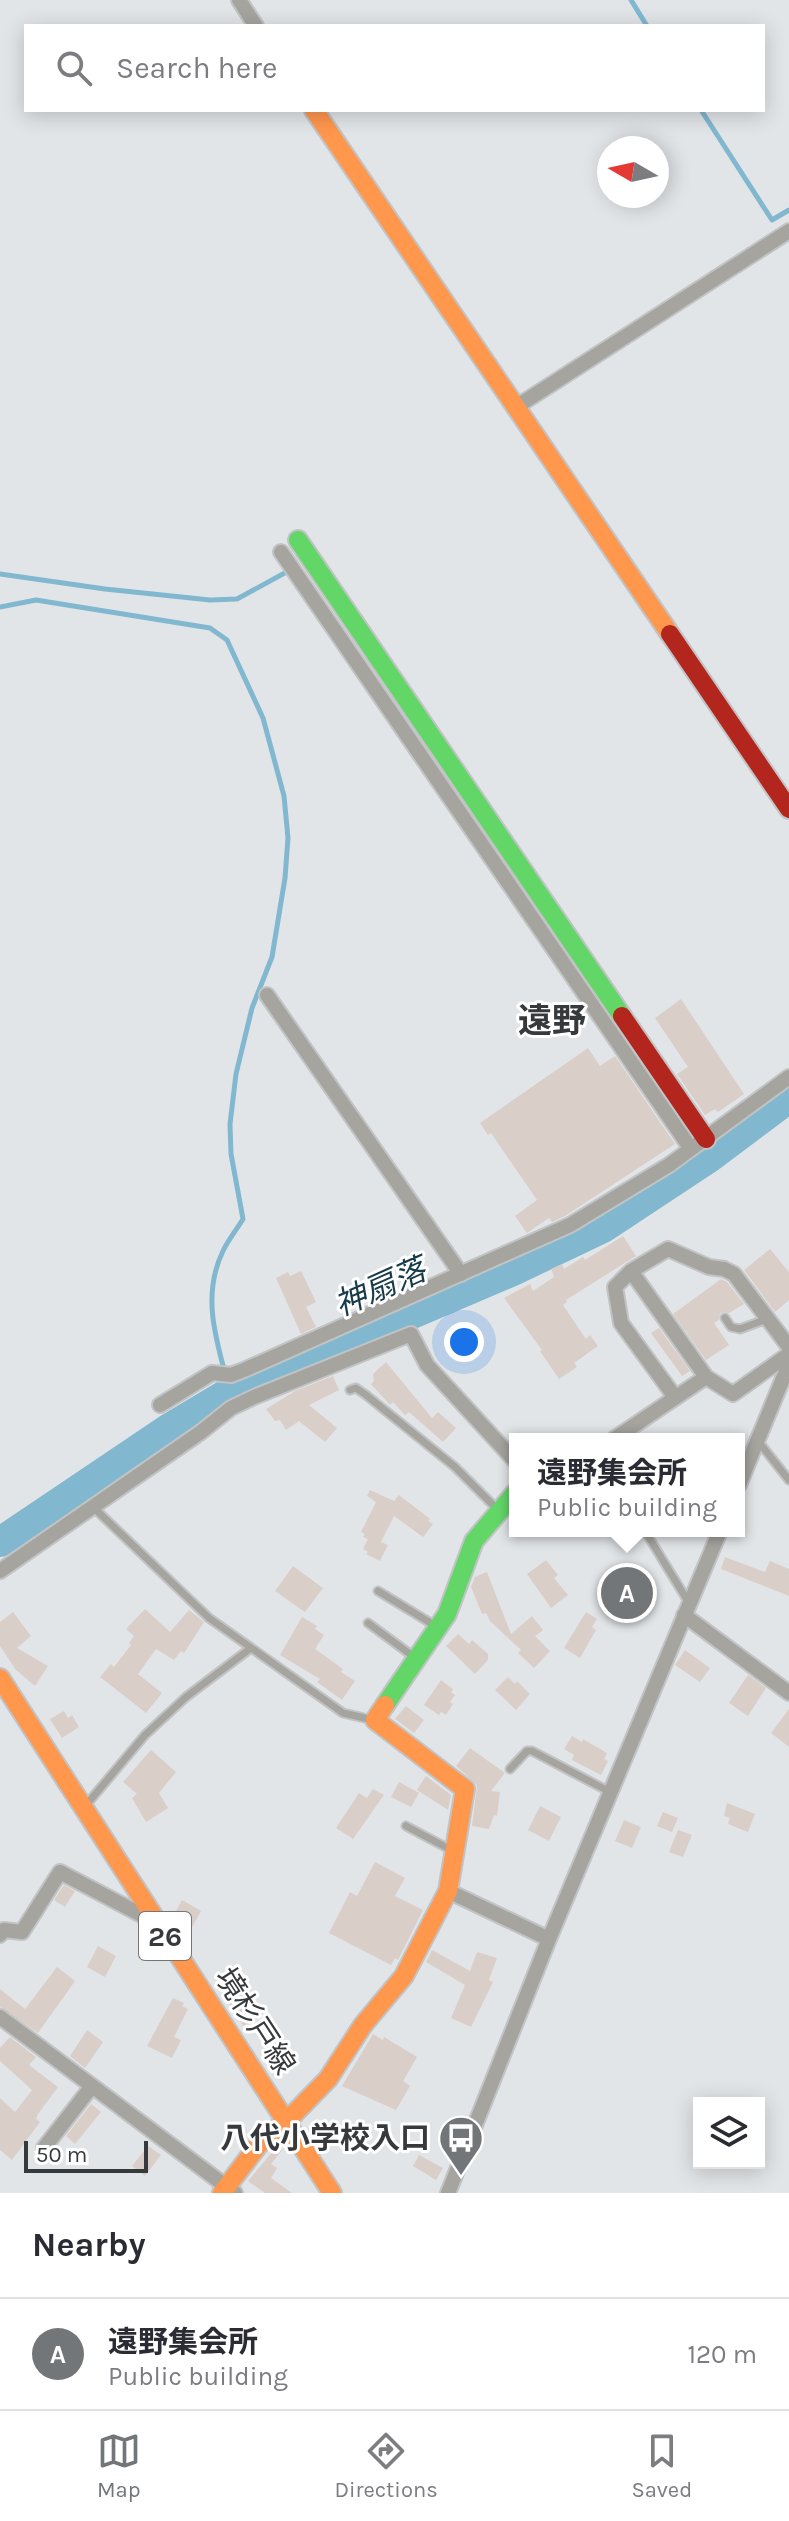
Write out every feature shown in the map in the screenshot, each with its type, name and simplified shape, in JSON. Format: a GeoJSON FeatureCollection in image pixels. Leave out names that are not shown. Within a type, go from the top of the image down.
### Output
{"type":"FeatureCollection","features":[{"type":"Feature","properties":{"kind":"street"},"geometry":{"type":"LineString","coordinates":[[239,0],[255,24]]}},
{"type":"Feature","properties":{"kind":"street"},"geometry":{"type":"LineString","coordinates":[[315,112],[789,809]]}},
{"type":"Feature","properties":{"kind":"street"},"geometry":{"type":"LineString","coordinates":[[516,407],[789,231]]}},
{"type":"Feature","properties":{"kind":"street"},"geometry":{"type":"LineString","coordinates":[[298,540],[699,1144]]}},
{"type":"Feature","properties":{"kind":"street"},"geometry":{"type":"LineString","coordinates":[[281,552],[699,1144]]}},
{"type":"Feature","properties":{"kind":"street"},"geometry":{"type":"LineString","coordinates":[[267,995],[461,1274]]}},
{"type":"Feature","properties":{"kind":"street"},"geometry":{"type":"LineString","coordinates":[[160,1405],[212,1373],[231,1375],[244,1370],[570,1225],[699,1144],[789,1077]]}},
{"type":"Feature","properties":{"kind":"street"},"geometry":{"type":"LineString","coordinates":[[675,1397],[621,1323],[615,1287],[631,1271],[668,1249],[734,1274],[789,1347]]}},
{"type":"Feature","properties":{"kind":"street"},"geometry":{"type":"LineString","coordinates":[[631,1271],[706,1377],[733,1394],[789,1354]]}},
{"type":"Feature","properties":{"kind":"street"},"geometry":{"type":"LineString","coordinates":[[0,1571],[231,1408],[411,1334],[427,1365],[509,1454]]}},
{"type":"Feature","properties":{"kind":"street"},"geometry":{"type":"LineString","coordinates":[[745,1470],[789,1364]]}},
{"type":"Feature","properties":{"kind":"street"},"geometry":{"type":"LineString","coordinates":[[244,1370],[254,1397]]}},
{"type":"Feature","properties":{"kind":"street"},"geometry":{"type":"LineString","coordinates":[[623,1433],[706,1377]]}},
{"type":"Feature","properties":{"kind":"street"},"geometry":{"type":"LineString","coordinates":[[0,2017],[228,2191],[263,2139],[287,2121],[328,2079],[363,2025],[404,1976],[448,1891],[465,1789],[375,1720],[447,1614],[474,1541],[509,1499]]}},
{"type":"Feature","properties":{"kind":"street"},"geometry":{"type":"LineString","coordinates":[[448,2193],[549,1939],[717,1537]]}},
{"type":"Feature","properties":{"kind":"street"},"geometry":{"type":"LineString","coordinates":[[686,1609],[789,1693]]}},
{"type":"Feature","properties":{"kind":"street","name":"境杉戸線"},"geometry":{"type":"LineString","coordinates":[[0,1678],[332,2193]]}},
{"type":"Feature","properties":{"kind":"street"},"geometry":{"type":"LineString","coordinates":[[0,1935],[4,1930],[22,1932],[60,1872],[157,1923]]}},
{"type":"Feature","properties":{"kind":"street"},"geometry":{"type":"LineString","coordinates":[[448,1891],[549,1939]]}},
{"type":"Feature","properties":{"kind":"street"},"geometry":{"type":"LineString","coordinates":[[44,2148],[92,2086]]}},
{"type":"Feature","properties":{"kind":"lane"},"geometry":{"type":"LineString","coordinates":[[725,1318],[731,1327],[740,1329],[767,1319]]}},
{"type":"Feature","properties":{"kind":"lane"},"geometry":{"type":"LineString","coordinates":[[350,1390],[356,1388],[366,1395],[455,1467],[499,1510]]}},
{"type":"Feature","properties":{"kind":"lane"},"geometry":{"type":"LineString","coordinates":[[757,1440],[789,1480]]}},
{"type":"Feature","properties":{"kind":"lane"},"geometry":{"type":"LineString","coordinates":[[92,1507],[209,1618],[343,1713],[375,1720]]}},
{"type":"Feature","properties":{"kind":"lane"},"geometry":{"type":"LineString","coordinates":[[648,1537],[686,1609]]}},
{"type":"Feature","properties":{"kind":"lane"},"geometry":{"type":"LineString","coordinates":[[378,1591],[438,1627]]}},
{"type":"Feature","properties":{"kind":"lane"},"geometry":{"type":"LineString","coordinates":[[368,1623],[417,1658]]}},
{"type":"Feature","properties":{"kind":"lane"},"geometry":{"type":"LineString","coordinates":[[83,1809],[155,1726],[186,1697],[251,1648]]}},
{"type":"Feature","properties":{"kind":"lane"},"geometry":{"type":"LineString","coordinates":[[510,1769],[527,1751],[532,1751],[610,1792]]}},
{"type":"Feature","properties":{"kind":"lane"},"geometry":{"type":"LineString","coordinates":[[406,1826],[454,1851]]}},
{"type":"Feature","properties":{"kind":"building"},"geometry":{"type":"Polygon","coordinates":[[[681,999],[744,1094],[718,1112],[715,1109],[705,1115],[677,1074],[688,1067],[655,1018],[681,999]]]}},
{"type":"Feature","properties":{"kind":"building"},"geometry":{"type":"Polygon","coordinates":[[[588,1048],[600,1066],[615,1056],[675,1144],[565,1216],[552,1222],[549,1218],[527,1233],[515,1216],[537,1200],[491,1133],[488,1135],[480,1123],[588,1048]]]}},
{"type":"Feature","properties":{"kind":"building"},"geometry":{"type":"Polygon","coordinates":[[[623,1236],[636,1256],[566,1300],[563,1305],[586,1339],[590,1335],[598,1346],[574,1363],[577,1367],[559,1379],[504,1298],[530,1284],[533,1291],[554,1277],[551,1269],[562,1264],[564,1269],[583,1257],[585,1260],[623,1236]]]}},
{"type":"Feature","properties":{"kind":"building"},"geometry":{"type":"Polygon","coordinates":[[[770,1249],[789,1272],[789,1300],[775,1312],[744,1270],[770,1249]]]}},
{"type":"Feature","properties":{"kind":"building"},"geometry":{"type":"Polygon","coordinates":[[[301,1271],[316,1302],[306,1307],[316,1327],[301,1334],[276,1278],[288,1272],[290,1276],[301,1271]]]}},
{"type":"Feature","properties":{"kind":"building"},"geometry":{"type":"Polygon","coordinates":[[[721,1279],[744,1304],[729,1313],[720,1314],[719,1320],[714,1323],[729,1345],[706,1360],[673,1314],[721,1279]]]}},
{"type":"Feature","properties":{"kind":"building"},"geometry":{"type":"Polygon","coordinates":[[[659,1328],[690,1371],[682,1376],[651,1333],[659,1328]]]}},
{"type":"Feature","properties":{"kind":"building"},"geometry":{"type":"Polygon","coordinates":[[[386,1362],[432,1418],[438,1412],[456,1428],[443,1442],[409,1412],[405,1415],[393,1402],[390,1405],[371,1384],[373,1374],[386,1362]]]}},
{"type":"Feature","properties":{"kind":"building"},"geometry":{"type":"Polygon","coordinates":[[[333,1376],[339,1390],[309,1405],[337,1428],[325,1442],[299,1421],[286,1430],[280,1420],[275,1421],[266,1409],[295,1391],[333,1376]]]}},
{"type":"Feature","properties":{"kind":"building"},"geometry":{"type":"Polygon","coordinates":[[[370,1490],[394,1501],[399,1495],[433,1524],[423,1537],[394,1516],[381,1542],[388,1545],[380,1561],[363,1549],[368,1539],[361,1532],[376,1502],[367,1496],[370,1490]]]}},
{"type":"Feature","properties":{"kind":"building"},"geometry":{"type":"Polygon","coordinates":[[[725,1557],[765,1572],[770,1561],[789,1569],[789,1596],[721,1569],[725,1557]]]}},
{"type":"Feature","properties":{"kind":"building"},"geometry":{"type":"Polygon","coordinates":[[[546,1560],[558,1575],[554,1578],[568,1595],[551,1608],[527,1574],[546,1560]]]}},
{"type":"Feature","properties":{"kind":"building"},"geometry":{"type":"Polygon","coordinates":[[[293,1566],[323,1588],[305,1612],[275,1591],[293,1566]]]}},
{"type":"Feature","properties":{"kind":"building"},"geometry":{"type":"Polygon","coordinates":[[[620,1571],[645,1594],[642,1597],[646,1600],[634,1612],[608,1583],[620,1571]]]}},
{"type":"Feature","properties":{"kind":"building"},"geometry":{"type":"Polygon","coordinates":[[[487,1572],[511,1634],[532,1616],[543,1630],[535,1636],[550,1651],[534,1668],[486,1613],[482,1614],[471,1587],[475,1577],[487,1572]]]}},
{"type":"Feature","properties":{"kind":"building"},"geometry":{"type":"Polygon","coordinates":[[[145,1609],[170,1632],[189,1610],[204,1622],[184,1653],[181,1651],[174,1660],[156,1649],[138,1674],[162,1693],[146,1713],[100,1677],[111,1664],[114,1667],[131,1645],[129,1643],[134,1636],[126,1629],[145,1609]]]}},
{"type":"Feature","properties":{"kind":"building"},"geometry":{"type":"Polygon","coordinates":[[[13,1612],[31,1636],[17,1648],[48,1666],[35,1686],[16,1670],[0,1646],[0,1622],[13,1612]]]}},
{"type":"Feature","properties":{"kind":"building"},"geometry":{"type":"Polygon","coordinates":[[[586,1612],[597,1619],[592,1627],[596,1630],[580,1658],[564,1648],[586,1612]]]}},
{"type":"Feature","properties":{"kind":"building"},"geometry":{"type":"Polygon","coordinates":[[[302,1617],[317,1626],[315,1629],[324,1635],[315,1649],[355,1681],[342,1700],[317,1682],[320,1679],[280,1655],[302,1617]]]}},
{"type":"Feature","properties":{"kind":"building"},"geometry":{"type":"Polygon","coordinates":[[[458,1634],[469,1644],[472,1640],[488,1654],[488,1660],[475,1674],[446,1646],[458,1634]]]}},
{"type":"Feature","properties":{"kind":"building"},"geometry":{"type":"Polygon","coordinates":[[[685,1650],[710,1668],[700,1682],[675,1665],[685,1650]]]}},
{"type":"Feature","properties":{"kind":"building"},"geometry":{"type":"Polygon","coordinates":[[[748,1675],[766,1688],[748,1716],[729,1703],[748,1675]]]}},
{"type":"Feature","properties":{"kind":"building"},"geometry":{"type":"Polygon","coordinates":[[[508,1677],[530,1694],[516,1710],[495,1690],[508,1677]]]}},
{"type":"Feature","properties":{"kind":"building"},"geometry":{"type":"Polygon","coordinates":[[[441,1680],[453,1689],[451,1692],[455,1695],[446,1715],[441,1712],[439,1715],[424,1705],[441,1680]]]}},
{"type":"Feature","properties":{"kind":"building"},"geometry":{"type":"Polygon","coordinates":[[[406,1706],[424,1720],[414,1733],[395,1719],[406,1706]]]}},
{"type":"Feature","properties":{"kind":"building"},"geometry":{"type":"Polygon","coordinates":[[[789,1709],[789,1747],[771,1733],[789,1709]]]}},
{"type":"Feature","properties":{"kind":"building"},"geometry":{"type":"Polygon","coordinates":[[[64,1711],[68,1718],[72,1715],[79,1727],[62,1738],[50,1719],[64,1711]]]}},
{"type":"Feature","properties":{"kind":"building"},"geometry":{"type":"Polygon","coordinates":[[[572,1736],[607,1753],[604,1759],[608,1761],[601,1775],[572,1760],[574,1755],[564,1749],[572,1736]]]}},
{"type":"Feature","properties":{"kind":"building"},"geometry":{"type":"Polygon","coordinates":[[[470,1748],[505,1773],[491,1791],[500,1792],[497,1816],[494,1815],[489,1829],[472,1826],[477,1785],[456,1766],[470,1748]]]}},
{"type":"Feature","properties":{"kind":"building"},"geometry":{"type":"Polygon","coordinates":[[[151,1750],[176,1772],[159,1793],[168,1808],[146,1822],[132,1798],[137,1794],[123,1782],[151,1750]]]}},
{"type":"Feature","properties":{"kind":"building"},"geometry":{"type":"Polygon","coordinates":[[[426,1776],[451,1795],[448,1810],[417,1790],[426,1776]]]}},
{"type":"Feature","properties":{"kind":"building"},"geometry":{"type":"Polygon","coordinates":[[[399,1782],[419,1793],[411,1807],[391,1797],[399,1782]]]}},
{"type":"Feature","properties":{"kind":"building"},"geometry":{"type":"Polygon","coordinates":[[[373,1789],[384,1795],[353,1839],[336,1828],[359,1793],[367,1798],[373,1789]]]}},
{"type":"Feature","properties":{"kind":"building"},"geometry":{"type":"Polygon","coordinates":[[[727,1803],[755,1814],[748,1832],[728,1824],[730,1818],[724,1816],[727,1803]]]}},
{"type":"Feature","properties":{"kind":"building"},"geometry":{"type":"Polygon","coordinates":[[[540,1806],[561,1817],[549,1841],[528,1830],[540,1806]]]}},
{"type":"Feature","properties":{"kind":"building"},"geometry":{"type":"Polygon","coordinates":[[[663,1812],[678,1818],[672,1832],[657,1826],[663,1812]]]}},
{"type":"Feature","properties":{"kind":"building"},"geometry":{"type":"Polygon","coordinates":[[[624,1820],[641,1827],[632,1848],[615,1841],[624,1820]]]}},
{"type":"Feature","properties":{"kind":"building"},"geometry":{"type":"Polygon","coordinates":[[[678,1830],[692,1835],[683,1857],[669,1852],[678,1830]]]}},
{"type":"Feature","properties":{"kind":"building"},"geometry":{"type":"Polygon","coordinates":[[[375,1862],[405,1878],[395,1896],[423,1910],[398,1960],[395,1958],[391,1965],[329,1933],[350,1892],[357,1896],[375,1862]]]}},
{"type":"Feature","properties":{"kind":"building"},"geometry":{"type":"Polygon","coordinates":[[[64,1885],[75,1891],[65,1907],[54,1900],[64,1885]]]}},
{"type":"Feature","properties":{"kind":"building"},"geometry":{"type":"Polygon","coordinates":[[[182,1900],[201,1911],[191,1929],[172,1918],[182,1900]]]}},
{"type":"Feature","properties":{"kind":"building"},"geometry":{"type":"Polygon","coordinates":[[[98,1946],[116,1956],[105,1977],[87,1967],[98,1946]]]}},
{"type":"Feature","properties":{"kind":"building"},"geometry":{"type":"Polygon","coordinates":[[[432,1950],[470,1971],[477,1952],[497,1958],[489,1980],[493,1982],[471,2027],[451,2018],[465,1985],[426,1962],[432,1950]]]}},
{"type":"Feature","properties":{"kind":"building"},"geometry":{"type":"Polygon","coordinates":[[[57,1967],[75,1981],[38,2033],[0,2007],[0,1989],[25,2009],[57,1967]]]}},
{"type":"Feature","properties":{"kind":"building"},"geometry":{"type":"Polygon","coordinates":[[[244,1990],[257,2010],[244,2027],[229,2004],[233,2001],[231,1998],[244,1990]]]}},
{"type":"Feature","properties":{"kind":"building"},"geometry":{"type":"Polygon","coordinates":[[[173,1998],[184,2003],[182,2006],[188,2009],[174,2037],[181,2040],[172,2058],[147,2046],[173,1998]]]}},
{"type":"Feature","properties":{"kind":"building"},"geometry":{"type":"Polygon","coordinates":[[[87,2030],[103,2042],[85,2068],[70,2056],[87,2030]]]}},
{"type":"Feature","properties":{"kind":"building"},"geometry":{"type":"Polygon","coordinates":[[[373,2034],[383,2040],[384,2037],[417,2057],[403,2081],[410,2086],[396,2110],[342,2086],[373,2034]]]}},
{"type":"Feature","properties":{"kind":"building"},"geometry":{"type":"Polygon","coordinates":[[[10,2037],[36,2057],[29,2065],[58,2087],[38,2114],[36,2119],[40,2122],[12,2160],[0,2150],[0,2098],[15,2112],[32,2090],[0,2061],[0,2048],[10,2037]]]}},
{"type":"Feature","properties":{"kind":"building"},"geometry":{"type":"Polygon","coordinates":[[[91,2104],[101,2112],[75,2144],[66,2136],[91,2104]]]}},
{"type":"Feature","properties":{"kind":"building"},"geometry":{"type":"Polygon","coordinates":[[[279,2144],[282,2150],[271,2164],[277,2168],[271,2178],[292,2193],[265,2193],[248,2181],[279,2144]]]}},
{"type":"Feature","properties":{"kind":"building"},"geometry":{"type":"Polygon","coordinates":[[[148,2146],[161,2155],[145,2176],[132,2166],[148,2146]]]}},
{"type":"Feature","properties":{"kind":"building"},"geometry":{"type":"Polygon","coordinates":[[[419,2155],[443,2168],[436,2180],[413,2166],[419,2155]]]}},
{"type":"Feature","properties":{"kind":"waterway"},"geometry":{"type":"LineString","coordinates":[[631,0],[646,24]]}},
{"type":"Feature","properties":{"kind":"waterway"},"geometry":{"type":"LineString","coordinates":[[702,112],[772,220],[789,210]]}},
{"type":"Feature","properties":{"kind":"waterway"},"geometry":{"type":"LineString","coordinates":[[0,574],[210,600],[237,599],[292,569]]}},
{"type":"Feature","properties":{"kind":"waterway"},"geometry":{"type":"LineString","coordinates":[[0,607],[36,600],[210,628],[227,640],[263,718],[284,796],[288,838],[272,957],[252,1008],[236,1074],[230,1124],[231,1154],[243,1219],[223,1251],[213,1286],[213,1322],[230,1392]]}},
{"type":"Feature","properties":{"kind":"waterway","name":"神扇落"},"geometry":{"type":"LineString","coordinates":[[0,1542],[168,1429],[230,1392],[513,1271],[603,1228],[709,1158],[789,1098]]}},
{"type":"Feature","properties":{"kind":"waterway"},"geometry":{"type":"LineString","coordinates":[[669,1105],[689,1132]]}},
{"type":"Feature","properties":{"kind":"waterway"},"geometry":{"type":"LineString","coordinates":[[700,1146],[709,1158]]}},
{"type":"Feature","properties":{"kind":"traffic: fast"},"geometry":{"type":"LineString","coordinates":[[298,540],[622,1016]]}},
{"type":"Feature","properties":{"kind":"traffic: fast"},"geometry":{"type":"LineString","coordinates":[[385,1705],[447,1614],[474,1541],[509,1500]]}},
{"type":"Feature","properties":{"kind":"traffic: slow"},"geometry":{"type":"LineString","coordinates":[[315,112],[670,634]]}},
{"type":"Feature","properties":{"kind":"traffic: slow"},"geometry":{"type":"LineString","coordinates":[[0,1678],[332,2193]]}},
{"type":"Feature","properties":{"kind":"traffic: slow"},"geometry":{"type":"LineString","coordinates":[[222,2193],[263,2139],[287,2121],[328,2079],[363,2025],[404,1976],[448,1891],[465,1789],[375,1720],[385,1705]]}},
{"type":"Feature","properties":{"kind":"traffic: jam"},"geometry":{"type":"LineString","coordinates":[[670,634],[789,809]]}},
{"type":"Feature","properties":{"kind":"traffic: jam"},"geometry":{"type":"LineString","coordinates":[[622,1016],[706,1139]]}},
{"type":"Feature","properties":{"kind":"place","name":"遠野集会所"},"geometry":{"type":"Point","coordinates":[627,1593]}},
{"type":"Feature","properties":{"kind":"place","name":"八代小学校入口"},"geometry":{"type":"Point","coordinates":[461,2177]}},
{"type":"Feature","properties":{"kind":"district","name":"遠野"},"geometry":{"type":"Point","coordinates":[552,1020]}}]}
